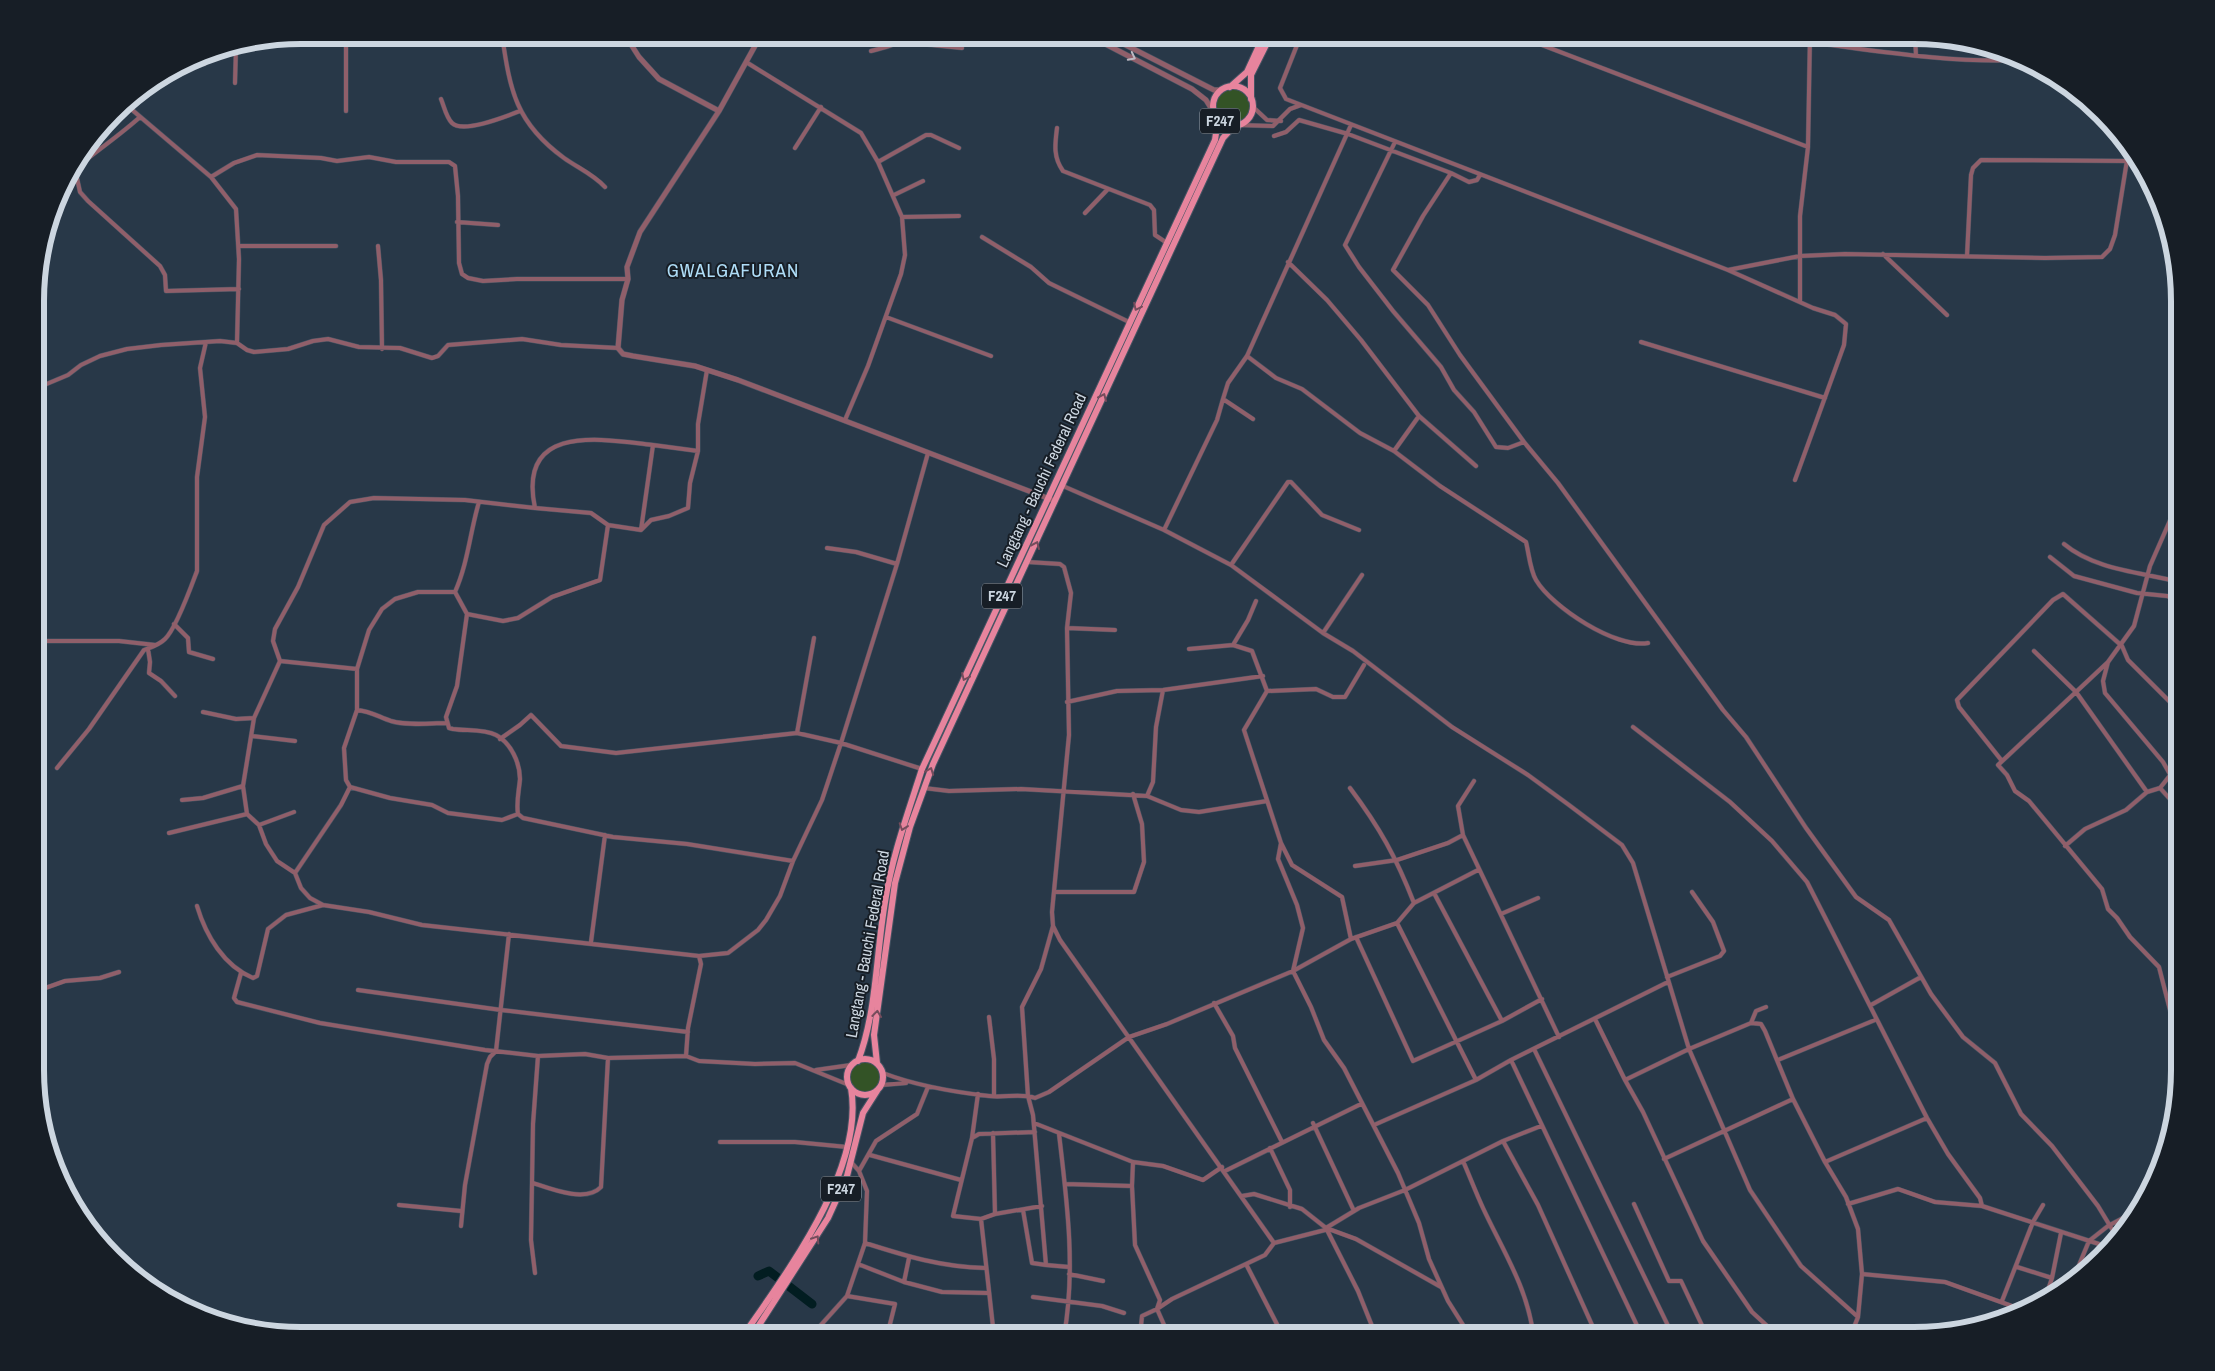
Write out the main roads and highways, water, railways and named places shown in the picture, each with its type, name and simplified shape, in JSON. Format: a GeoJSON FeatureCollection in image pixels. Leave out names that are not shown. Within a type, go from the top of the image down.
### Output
{"type":"FeatureCollection","features":[{"type":"Feature","properties":{"kind":"main road","name":"F247"},"geometry":{"type":"LineString","coordinates":[[1260,44],[1247,72],[1230,87],[1221,90],[1214,100],[1214,113],[1218,120],[1236,126],[1248,118],[1252,103],[1251,75],[1266,44]]}},
{"type":"Feature","properties":{"kind":"main road","name":"F247"},"geometry":{"type":"LineString","coordinates":[[1230,87],[1240,88],[1252,103]]}},
{"type":"Feature","properties":{"kind":"main road","name":"Langtang - Bauchi Federal Road"},"geometry":{"type":"LineString","coordinates":[[858,1060],[866,1040],[883,914],[892,866],[922,769],[1215,140],[1218,120]]}},
{"type":"Feature","properties":{"kind":"main road","name":"Langtang - Bauchi Federal Road"},"geometry":{"type":"LineString","coordinates":[[877,1063],[874,1035],[890,912],[902,857],[924,788],[998,622],[1028,562],[1223,138],[1236,126]]}},
{"type":"Feature","properties":{"kind":"main road"},"geometry":{"type":"LineString","coordinates":[[858,1060],[870,1059],[877,1063]]}},
{"type":"Feature","properties":{"kind":"main road","name":"F247"},"geometry":{"type":"LineString","coordinates":[[757,1327],[779,1289],[784,1275],[821,1214],[839,1173],[847,1147],[854,1112],[847,1077],[851,1066],[858,1060]]}},
{"type":"Feature","properties":{"kind":"main road","name":"F247"},"geometry":{"type":"LineString","coordinates":[[750,1327],[779,1289],[790,1280],[828,1218],[851,1162],[863,1113],[876,1091],[882,1085],[883,1073],[877,1063]]}},
{"type":"Feature","properties":{"kind":"main road"},"geometry":{"type":"LineString","coordinates":[[850,1086],[861,1095],[869,1095],[876,1091]]}},
{"type":"Feature","properties":{"kind":"waterway"},"geometry":{"type":"LineString","coordinates":[[758,1276],[769,1271],[812,1304]]}},
{"type":"Feature","properties":{"kind":"district","name":"GWALGAFURAN"},"geometry":{"type":"Point","coordinates":[733,270]}}]}
